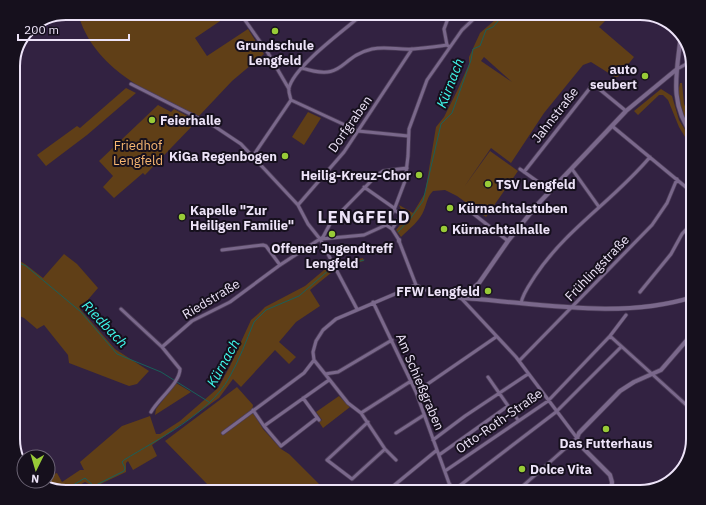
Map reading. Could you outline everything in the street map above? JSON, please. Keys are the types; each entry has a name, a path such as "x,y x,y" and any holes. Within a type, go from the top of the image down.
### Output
{"street":[{"path":"245,20 289,88 291,100 252,156"},
{"path":"289,88 294,78 313,56 356,20"},
{"path":"447,20 444,29 448,46"},
{"path":"320,239 364,235 386,225 405,181 408,136 427,80 448,46 473,20"},
{"path":"679,43 675,86 677,104 686,126"},
{"path":"302,68 312,71 331,73 358,55 372,50 448,46"},
{"name":"Dorfgraben","path":"298,205 334,164 358,131 412,49"},
{"path":"461,298 470,292 490,269 508,240 524,219 572,170 626,111 677,69 686,65"},
{"path":"131,84 228,134 252,156 298,205 308,224 320,239 333,266 357,308"},
{"name":"Jahnstraße","path":"524,172 590,88 594,86 598,88 626,111"},
{"path":"291,100 358,131 408,136"},
{"path":"612,126 686,187"},
{"path":"521,303 526,290 553,252 572,230 629,180 650,157"},
{"path":"320,239 364,187 383,171 407,168"},
{"path":"520,169 551,191"},
{"path":"572,170 599,206"},
{"name":"Frühlingstraße","path":"519,361 574,307 652,225 667,203 677,179"},
{"path":"364,187 399,213 400,217 392,229"},
{"path":"466,208 508,240"},
{"path":"386,225 392,229 399,240 416,285 436,295 574,307 628,308 667,304 686,299"},
{"path":"640,292 671,254 686,230"},
{"name":"Riedstraße","path":"162,347 192,321 230,302 280,265 320,239"},
{"path":"222,250 263,245 266,246 280,265"},
{"path":"396,460 385,449 368,422 348,403 329,380 314,360 313,352 314,346 323,330 336,319 357,308 416,285"},
{"path":"470,292 475,299"},
{"path":"461,298 519,361 577,438 582,448 610,475 612,485"},
{"name":"Am Schießgraben","path":"373,302 416,392 436,450 451,485"},
{"path":"121,309 162,347 179,366 180,372 151,412"},
{"name":"Otto-Roth-Straße","path":"445,471 548,401 610,336 626,315"},
{"path":"610,336 686,405"},
{"path":"416,392 496,337"},
{"path":"325,374 338,372 392,340"},
{"path":"524,485 577,438 579,432 620,391 662,370 686,341"},
{"path":"462,485 556,412 621,347"},
{"path":"222,433 304,373 314,360"},
{"path":"433,440 528,374"},
{"path":"488,377 518,420"},
{"path":"264,426 329,380"},
{"path":"361,414 411,381"},
{"path":"253,410 281,446 318,419 303,398"},
{"path":"439,454 508,406"},
{"path":"396,433 424,415"},
{"path":"368,422 327,460 352,479 385,449"},
{"path":"394,485 436,450"}],"green space":[{"path":"81,20 222,20 195,38 207,56 248,29 264,54 232,81 199,116 143,89 126,77 110,64 96,49 85,32"},
{"path":"495,20 606,20 599,27 634,57 618,77 615,77 591,62 583,65 544,113 511,163 491,148 464,187 490,151 518,171 486,217 457,196 445,190 433,191 428,198 420,218 401,237 396,230 401,224 403,218 399,205 413,213 425,193 436,127 444,117 457,91 469,64 469,57 480,33","holes":["484,57 512,82 481,61"]},
{"path":"680,83 682,83 684,104 686,108 686,121 681,108 679,89"},
{"path":"126,88 136,93 87,135 46,166 37,155 77,126 80,128"},
{"path":"661,89 672,96 679,120 686,132 686,138 679,127 668,100 663,95 659,95 638,115 634,111"},
{"name":"Friedhof Lengfeld","path":"158,105 171,112 174,109 197,121 145,175 143,173 114,198 103,187 113,176 99,161"},
{"path":"308,112 321,118 304,145 292,137"},
{"path":"64,254 77,264 98,288 80,309 115,349 149,371 137,384 129,386 69,363 68,355 44,325 37,329 20,316 20,261 43,278"},
{"path":"363,258 364,261 337,268 310,290 320,306 296,322 279,342 296,357 289,364 275,350 241,387 233,379 219,398 152,445 157,456 133,470 128,461 126,463 126,472 98,485 90,485 85,482 80,485 56,484 56,473 62,482 80,470 84,470 80,462 122,426 150,416 156,434 160,434 180,421 218,388 251,320 265,307 305,286 330,265"},
{"path":"176,383 191,392 155,415 156,409"},
{"path":"237,387 253,405 252,411 263,429 281,449 289,454 320,485 208,485 165,441"},
{"path":"339,396 350,407 323,428 319,422 322,420 316,412"}],"waterway":[{"name":"Kürnach","path":"398,232 423,201 441,124 452,113 471,60 473,49 480,46 486,30 493,27 499,20"},
{"name":"Kürnach","path":"96,485 124,471 125,468 122,462 124,460 182,425 209,403 229,378 254,322 266,310 299,296 330,269 364,260"},
{"name":"Riedbach","path":"20,263 26,266 81,312 117,354 161,372 209,402"},
{"name":"Kürnach","path":"73,485 85,478 93,485"}],"place":[{"name":"Grundschule Lengfeld","path":"275,31"},
{"name":"auto seubert","path":"645,76"},
{"name":"Feierhalle","path":"152,120"},
{"name":"KiGa Regenbogen","path":"285,156"},
{"name":"Heilig-Kreuz-Chor","path":"419,175"},
{"name":"TSV Lengfeld","path":"488,184"},
{"name":"Kürnachtalstuben","path":"450,208"},
{"name":"Kapelle \"Zur Heiligen Familie\"","path":"182,217"},
{"name":"Kürnachtalhalle","path":"444,229"},
{"name":"Offener Jugendtreff Lengfeld","path":"332,234"},
{"name":"FFW Lengfeld","path":"488,291"},
{"name":"Das Futterhaus","path":"606,429"},
{"name":"Dolce Vita","path":"522,469"}],"district":[{"name":"LENGFELD","path":"364,217"}]}
